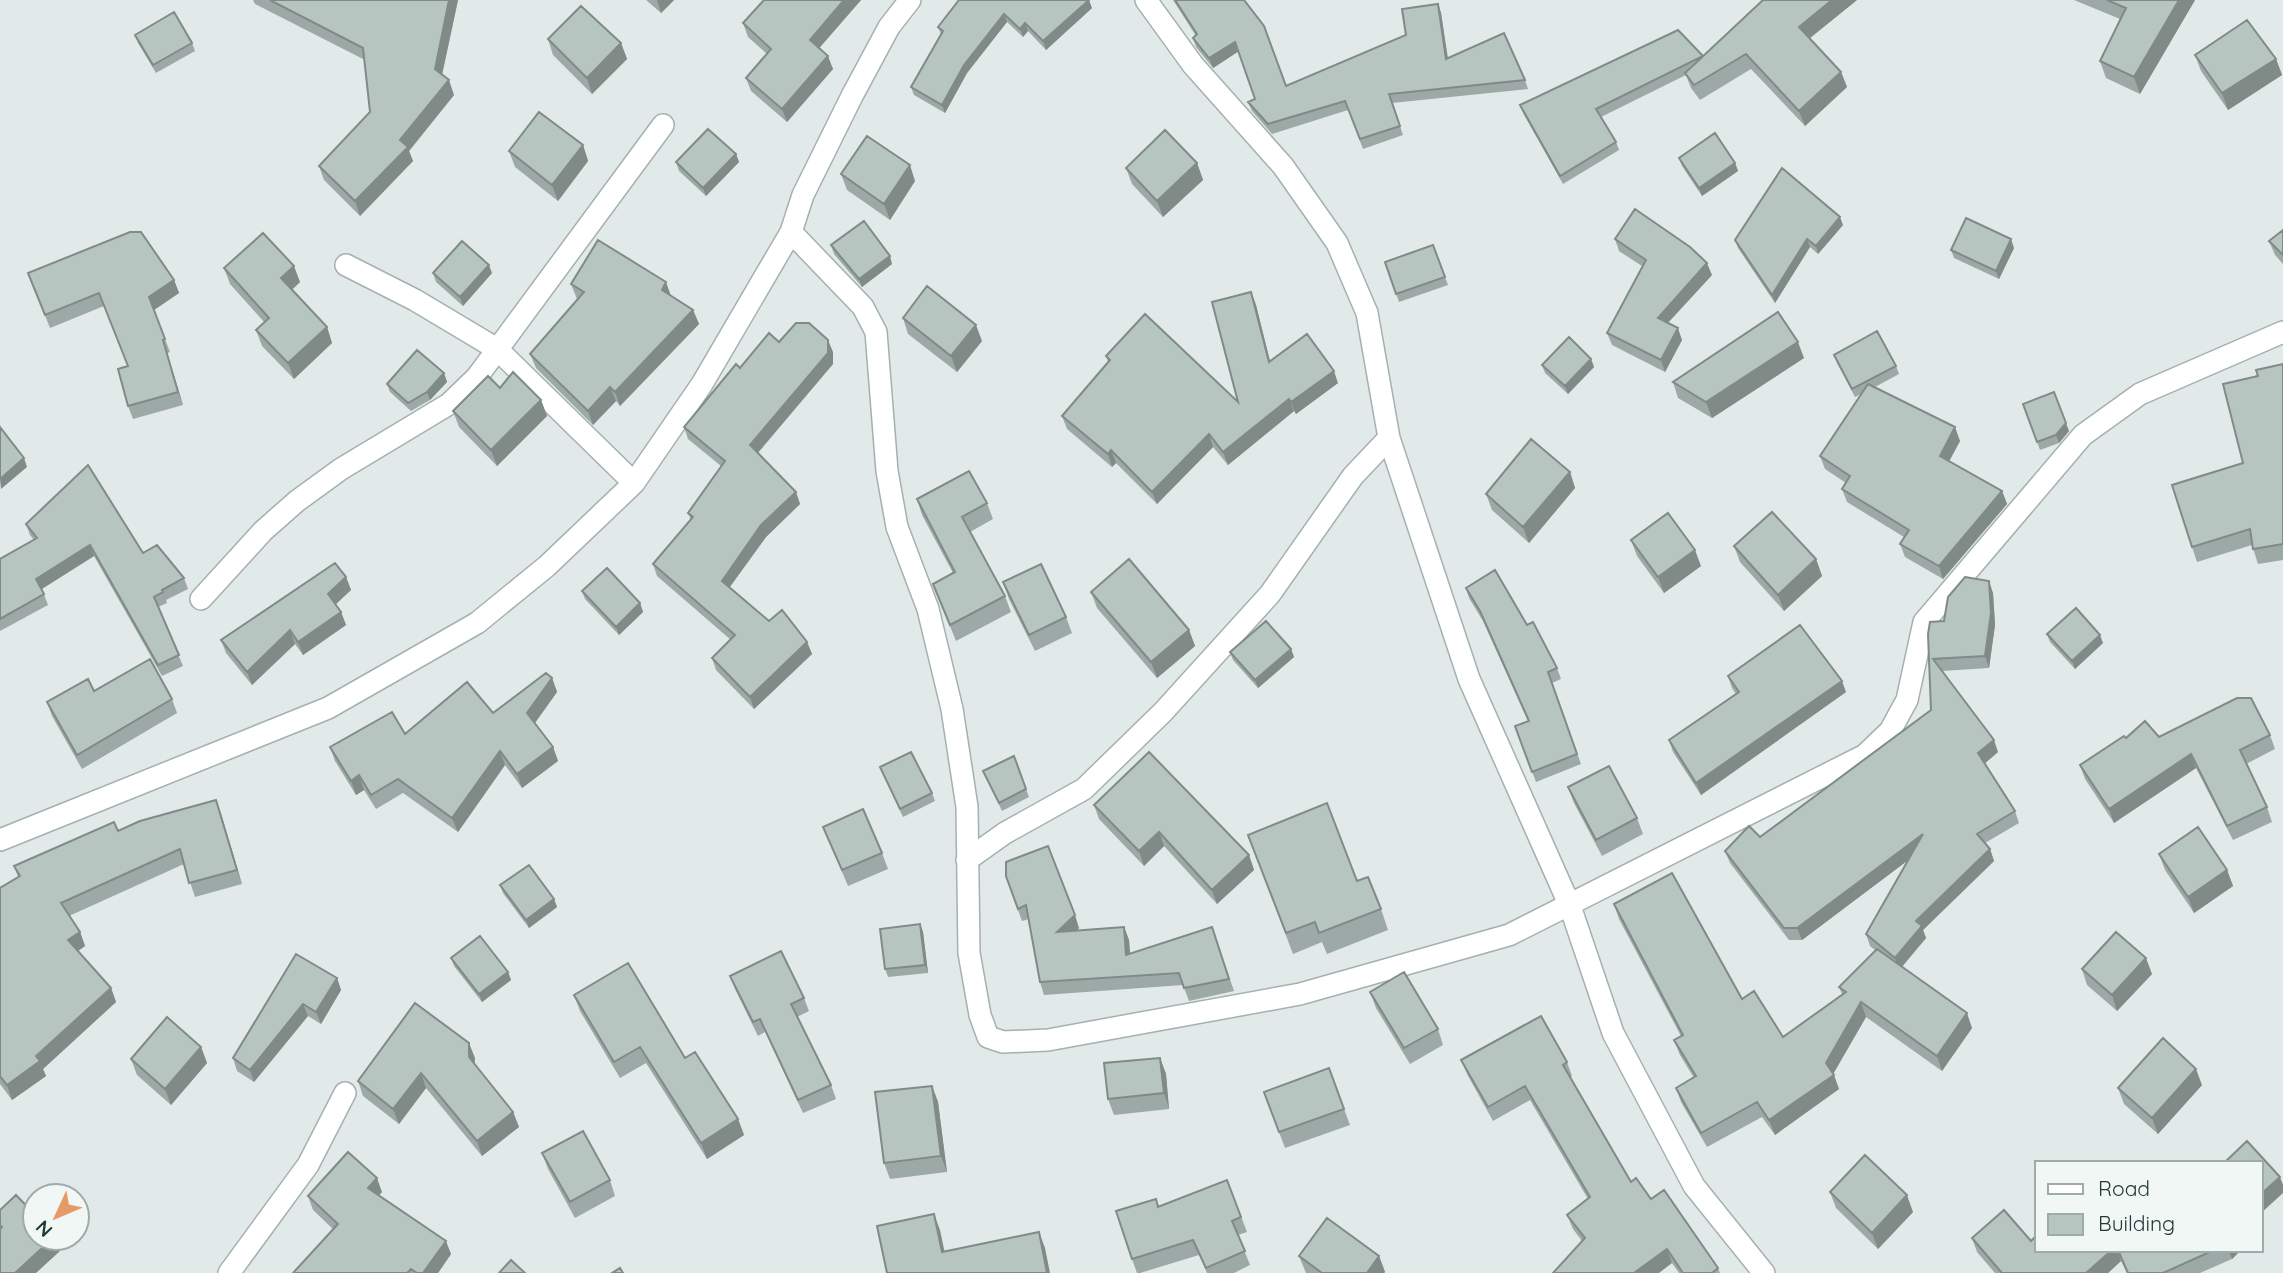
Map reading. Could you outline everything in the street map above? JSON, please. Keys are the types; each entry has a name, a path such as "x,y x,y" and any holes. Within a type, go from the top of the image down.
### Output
{"street":[{"path":"0,839 328,708 477,623 547,566 634,483 702,384 791,232 803,195 852,96 889,27 910,0"},
{"path":"1146,0 1193,65 1283,166 1337,243 1367,313 1390,438 1469,679 1570,906 1613,1033 1688,1174 1764,1273"},
{"path":"201,599 263,531 297,501 341,469 396,439 449,404 477,377 663,125"},
{"path":"791,232 863,307 876,332 897,527 929,609 952,709 967,807 969,953 980,1015 988,1037 1003,1041 1048,1040 1126,1028 1300,995 1510,935 1865,755 1890,731 1907,700 1924,622 2083,435 2140,394 2283,332"},
{"path":"345,265 415,300 497,349 634,483"},
{"path":"967,860 1005,833 1084,789 1163,712 1270,594 1353,477 1390,438"},
{"path":"229,1273 308,1165 345,1093"}],"building":[{"path":"270,0 449,0 435,69 449,80 400,140 408,147 355,201 319,166 370,112 363,48"},
{"path":"764,0 844,0 810,40 828,56 782,109 746,78 771,49 743,23"},
{"path":"959,0 1089,0 1043,41 1025,23 1020,29 1004,14 964,65 942,105 911,87 943,31 938,27"},
{"path":"1175,0 1244,0 1264,26 1286,86 1406,35 1402,9 1438,4 1446,59 1504,33 1525,80 1389,94 1400,126 1360,139 1345,101 1268,124 1248,102 1255,99 1235,42 1209,58 1193,38 1197,34"},
{"path":"1763,0 1832,0 1799,27 1841,72 1799,111 1746,54 1694,85 1685,73"},
{"path":"2107,0 2179,0 2134,77 2100,61 2126,8"},
{"path":"581,6 621,43 587,78 548,39"},
{"path":"174,12 192,43 153,65 135,35"},
{"path":"2247,20 2276,59 2222,93 2195,55"},
{"path":"1678,30 1703,56 1596,109 1616,142 1560,176 1520,105"},
{"path":"539,112 583,145 552,185 509,151"},
{"path":"708,129 736,154 703,188 676,162"},
{"path":"1165,130 1197,163 1157,201 1126,168"},
{"path":"1715,133 1735,163 1699,188 1679,158"},
{"path":"867,136 910,165 884,204 841,174"},
{"path":"1782,168 1840,217 1816,246 1807,239 1772,295 1735,240"},
{"path":"1635,209 1690,247 1707,263 1658,318 1678,328 1661,360 1607,333 1646,260 1615,239"},
{"path":"1966,218 2011,239 1996,271 1951,250"},
{"path":"864,221 890,256 859,279 831,245"},
{"path":"2283,230 2283,255 2269,241"},
{"path":"130,232 141,232 174,280 149,297 165,339 163,340 178,392 128,406 118,369 128,366 99,293 45,315 28,273"},
{"path":"263,233 294,266 281,278 327,327 288,363 256,330 269,318 224,268"},
{"path":"598,240 666,282 662,290 693,310 615,392 610,387 588,411 530,354 584,292 571,284"},
{"path":"462,241 489,265 460,297 433,273"},
{"path":"1433,245 1445,277 1396,294 1385,262"},
{"path":"927,286 976,325 951,356 903,318"},
{"path":"1251,292 1269,362 1307,334 1334,371 1291,402 1289,399 1223,452 1209,434 1152,492 1111,450 1108,454 1062,416 1110,360 1106,356 1145,314 1238,402 1212,302"},
{"path":"1778,312 1798,342 1706,402 1673,382"},
{"path":"796,323 809,323 828,340 828,353 750,445 796,492 761,525 722,581 769,621 782,610 807,642 750,697 712,658 735,635 653,564 693,517 688,513 725,461 684,427 736,364 740,368 769,333 779,342"},
{"path":"1877,331 1896,366 1852,389 1834,355"},
{"path":"1569,337 1591,359 1565,386 1542,365"},
{"path":"417,350 444,373 427,392 408,403 387,384"},
{"path":"2283,364 2283,544 2253,549 2250,529 2192,547 2172,485 2243,463 2223,384 2258,376 2256,370"},
{"path":"513,372 541,400 491,450 453,411 488,376 500,388"},
{"path":"1868,384 1955,427 1940,456 2002,491 1939,566 1900,544 1909,530 1842,489 1850,476 1820,456"},
{"path":"2054,392 2066,423 2056,435 2037,442 2023,404"},
{"path":"0,427 24,458 0,479"},
{"path":"1531,439 1570,472 1523,527 1486,494"},
{"path":"88,465 143,553 157,545 184,578 154,597 179,655 158,665 90,545 36,579 44,594 0,619 0,559 37,538 26,524"},
{"path":"969,471 987,503 962,517 1005,596 950,625 933,584 955,572 917,499"},
{"path":"1772,512 1816,559 1778,595 1734,546"},
{"path":"1668,513 1695,550 1658,577 1631,540"},
{"path":"1129,559 1189,630 1151,662 1091,592"},
{"path":"335,563 346,577 328,594 341,612 298,642 290,630 247,672 221,640"},
{"path":"1041,564 1066,617 1029,635 1003,582"},
{"path":"607,568 640,603 616,627 582,591"},
{"path":"1495,570 1527,625 1533,622 1557,668 1548,672 1577,754 1532,772 1515,726 1529,721 1480,611 1466,588"},
{"path":"1965,577 1989,581 1991,613 1985,656 1933,659 1994,740 1978,753 2015,811 1977,834 1990,849 1916,921 1922,926 1895,958 1866,934 1923,834 1797,928 1784,928 1725,851 1749,826 1760,837 1931,710 1928,634 1930,622 1944,621 1948,597"},
{"path":"2076,608 2100,635 2072,661 2047,634"},
{"path":"1266,621 1291,649 1255,680 1230,652"},
{"path":"1800,625 1842,681 1696,783 1669,740 1739,692 1728,676"},
{"path":"150,659 172,699 77,755 47,702 88,679 94,691"},
{"path":"546,673 552,678 527,713 553,747 517,774 500,751 452,818 398,779 371,795 359,775 351,781 330,747 392,712 405,734 467,682 493,713"},
{"path":"2237,698 2251,698 2270,735 2240,750 2267,807 2227,826 2191,754 2109,809 2080,765 2124,736 2126,738 2145,721 2159,737"},
{"path":"911,752 932,793 900,809 880,767"},
{"path":"1149,752 1249,855 1212,890 1159,832 1139,851 1094,805"},
{"path":"1014,756 1026,789 999,803 983,771"},
{"path":"1609,766 1637,818 1596,840 1568,787"},
{"path":"216,800 237,870 189,883 180,849 61,903 80,932 68,940 111,988 36,1056 40,1061 7,1085 0,1076 0,888 20,876 14,866 114,822 118,831 140,821"},
{"path":"1327,803 1357,881 1368,877 1381,909 1319,933 1315,922 1286,933 1248,835"},
{"path":"863,809 882,853 842,870 823,827"},
{"path":"2198,827 2227,870 2188,897 2159,854"},
{"path":"1048,846 1075,915 1057,932 1124,927 1126,955 1212,927 1229,979 1184,988 1179,973 1040,982 1026,905 1018,909 1006,876 1006,862"},
{"path":"529,865 554,899 526,920 500,885"},
{"path":"1672,873 1742,999 1754,991 1783,1037 1846,992 1839,987 1877,949 1967,1013 1937,1056 1861,1002 1826,1063 1834,1075 1769,1120 1757,1102 1701,1133 1676,1088 1696,1076 1674,1040 1683,1035 1614,904"},
{"path":"920,924 925,965 885,969 880,929"},
{"path":"2116,932 2146,958 2112,995 2082,969"},
{"path":"480,936 508,972 479,994 451,958"},
{"path":"781,951 804,998 791,1004 831,1085 798,1100 760,1019 753,1022 730,976"},
{"path":"296,954 337,978 316,1012 303,1004 250,1070 233,1058"},
{"path":"628,963 685,1058 695,1052 738,1119 701,1143 640,1047 614,1062 574,995"},
{"path":"1404,972 1438,1029 1404,1048 1370,992"},
{"path":"415,1003 469,1043 469,1057 513,1112 477,1141 421,1073 393,1109 358,1081"},
{"path":"1541,1016 1567,1062 1563,1065 1631,1182 1636,1178 1651,1199 1664,1190 1718,1268 1712,1273 1683,1273 1667,1249 1634,1273 1553,1273 1585,1238 1567,1215 1590,1197 1525,1086 1488,1107 1461,1060"},
{"path":"167,1017 201,1047 165,1089 131,1059"},
{"path":"2163,1038 2196,1069 2152,1118 2118,1088"},
{"path":"1160,1058 1164,1093 1108,1099 1104,1063"},
{"path":"1329,1068 1344,1109 1279,1132 1264,1092"},
{"path":"932,1086 941,1156 884,1163 875,1092"},
{"path":"583,1131 610,1180 570,1202 542,1153"},
{"path":"2247,1141 2280,1177 2262,1193 2262,1161 2226,1161"},
{"path":"348,1152 377,1178 368,1188 446,1241 423,1273 411,1269 407,1273 293,1273 338,1224 308,1196"},
{"path":"1865,1155 1907,1195 1872,1233 1830,1192"},
{"path":"1227,1180 1241,1217 1232,1221 1245,1251 1206,1268 1193,1240 1132,1259 1116,1211 1156,1199 1158,1207"},
{"path":"16,1195 21,1200 21,1252 38,1252 15,1273 0,1273 0,1210"},
{"path":"2004,1210 2031,1241 2035,1237 2035,1252 2110,1252 2086,1273 2002,1273 1972,1238"},
{"path":"934,1214 942,1252 1039,1232 1047,1273 887,1273 877,1226"},
{"path":"1327,1218 1379,1256 1367,1273 1322,1273 1299,1256"},
{"path":"2119,1252 2210,1252 2163,1273 2128,1273"},
{"path":"511,1260 525,1273 499,1273"}]}
